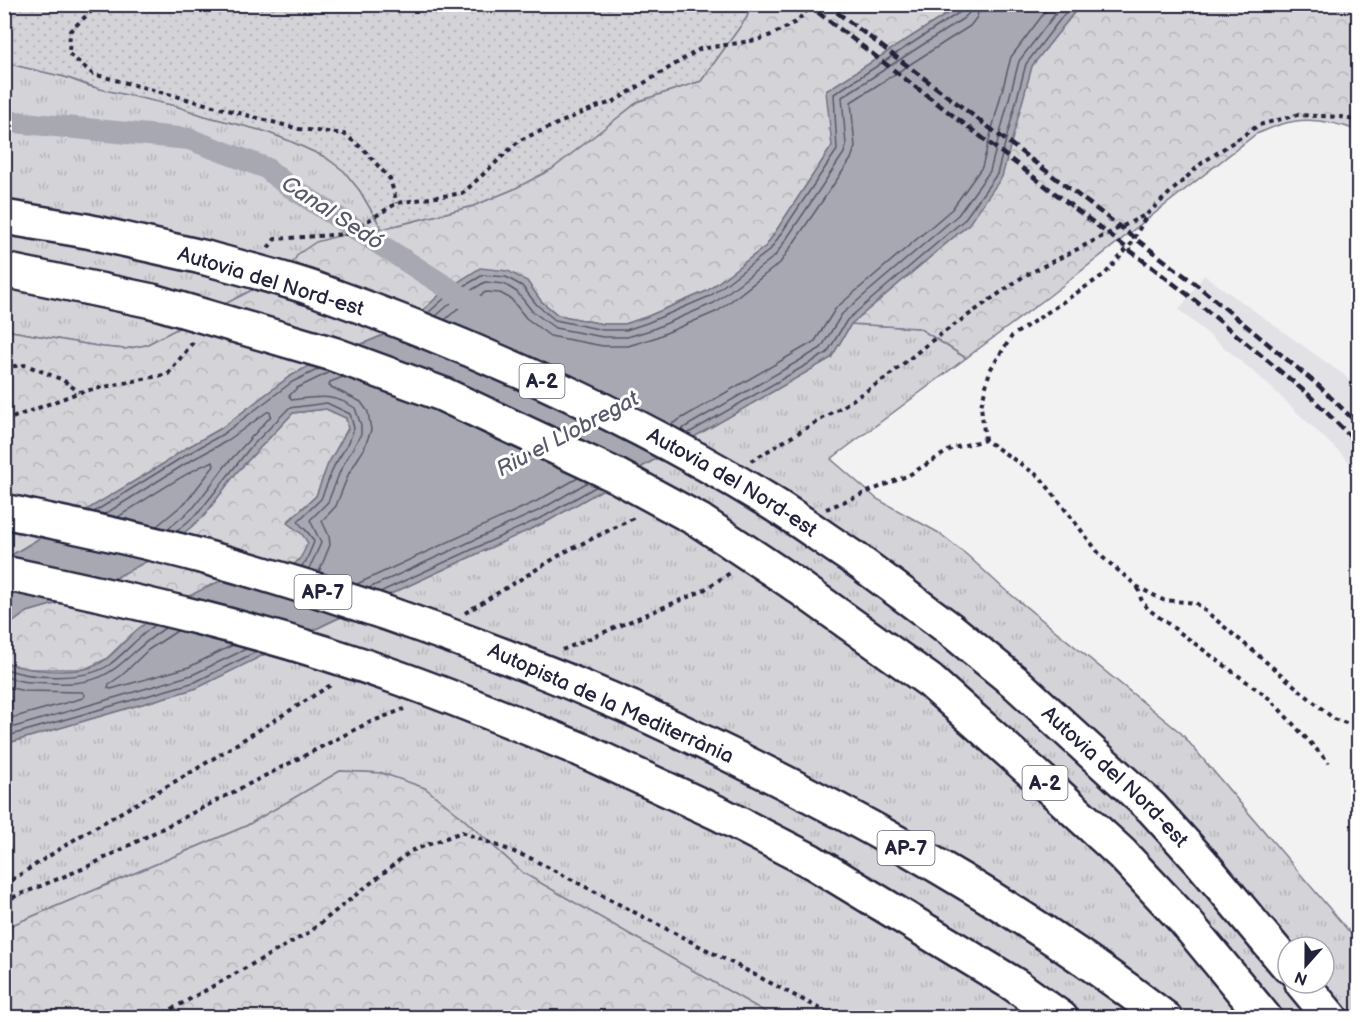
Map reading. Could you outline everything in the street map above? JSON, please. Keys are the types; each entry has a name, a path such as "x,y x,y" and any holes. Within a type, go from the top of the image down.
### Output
{"highway":[{"name":"Autovia del Nord-est","path":"4,217 87,231 202,257 309,288 538,379 677,449 767,501 858,561 950,629 1016,683 1152,808 1201,862 1276,952"},
{"name":"A-2","path":"4,270 152,301 333,354 442,394 617,476 700,521 793,583 930,681 1122,854 1184,920 1265,1017"},
{"name":"Autopista de la Mediterrània","path":"4,511 196,555 322,591 476,644 631,708 835,807 946,871 1039,930 1165,1017"},
{"name":"AP-7","path":"4,573 182,613 268,636 395,676 582,750 720,814 811,861 1005,979 1061,1017"},
{"path":"1312,995 1331,1017"}],"path":[{"path":"99,4 70,32 69,54 93,74 299,129 344,134 362,148 390,179 397,203 463,193 520,140 596,107 613,102 651,81 687,55 700,49 758,40 771,35 796,21 813,4"},
{"path":"755,459 886,378 930,342 1024,276 1147,214 1202,163 1259,125 1297,114 1341,117 1359,121"},
{"path":"1147,214 1132,243 1105,274 1012,336 990,370 981,406 985,440 1040,477 1101,556 1138,587 1163,600 1196,603 1334,719 1359,725"},
{"path":"4,367 26,365 63,380 80,392"},
{"path":"473,609 565,552 627,521"},
{"path":"1138,587 1141,599 1148,609 1270,699 1329,763"},
{"path":"4,885 80,836 195,770 325,688"},
{"path":"156,1017 308,933 411,851 462,832 530,858 838,1017"}],"shaded area":[{"path":"1204,275 1344,375 1358,390 1358,470 1261,378 1179,310"}],"green space":[{"path":"5,4 751,5 747,17 701,81 639,101 552,169 514,189 473,206 382,229 360,191 344,171 325,157 290,141 264,131 176,106 100,89 65,77 5,63"},
{"path":"751,5 961,5 827,91 832,146 766,246 707,291 625,324 603,324 558,315 541,301 527,281 462,281 444,291 405,326 307,367 289,377 220,429 5,559 5,330 103,347 125,349 146,345 287,272 298,254 316,242 407,223 473,206 514,189 552,168 639,101 701,81 747,17"},
{"path":"1080,5 1358,5 1358,131 1329,122 1309,120 1289,122 1256,134 1048,297 966,358 919,328 851,324 968,225 1018,116 1032,66"},
{"path":"5,63 65,77 89,86 176,106 264,131 290,141 325,157 344,171 360,191 382,229 338,236 287,272 146,345 125,349 103,347 5,330"},
{"path":"851,324 919,328 966,358 831,459 877,499 939,533 1181,733 1358,942 1358,1017 774,1017 523,873 459,815 403,781 382,773 340,771 246,826 5,928 5,744 197,688 328,623 548,521 831,358"},
{"path":"326,409 346,418 348,428 328,464 316,496 287,522 303,534 308,543 301,559 292,567 178,603 132,634 106,659 85,669 25,669 5,662 4,628 27,612 68,600 166,547 204,516 236,473 293,413"},
{"path":"340,771 382,773 425,788 459,815 523,873 774,1017 5,1017 5,928 246,826"}],"water":[{"name":"Riu el Llobregat","path":"961,5 1080,5 1032,66 1002,177 968,225 851,324 831,358 548,521 328,623 197,688 5,744 5,662 55,671 85,669 94,666 108,658 139,628 197,592 231,578 286,568 296,563 308,543 302,534 287,523 316,496 328,464 348,429 346,418 326,409 293,413 236,473 204,516 157,556 79,597 27,612 5,628 5,559 220,429 289,377 307,367 405,326 444,291 480,268 508,271 527,281 541,301 558,315 603,324 625,324 707,291 766,246 832,146 826,91"}],"waterway":[{"name":"Canal Sedó","path":"4,121 189,139 266,168 287,185 473,304"}],"railway":[{"path":"807,4 1187,294 1309,395 1358,444"},
{"path":"826,4 1198,286 1319,386 1358,424"}]}
